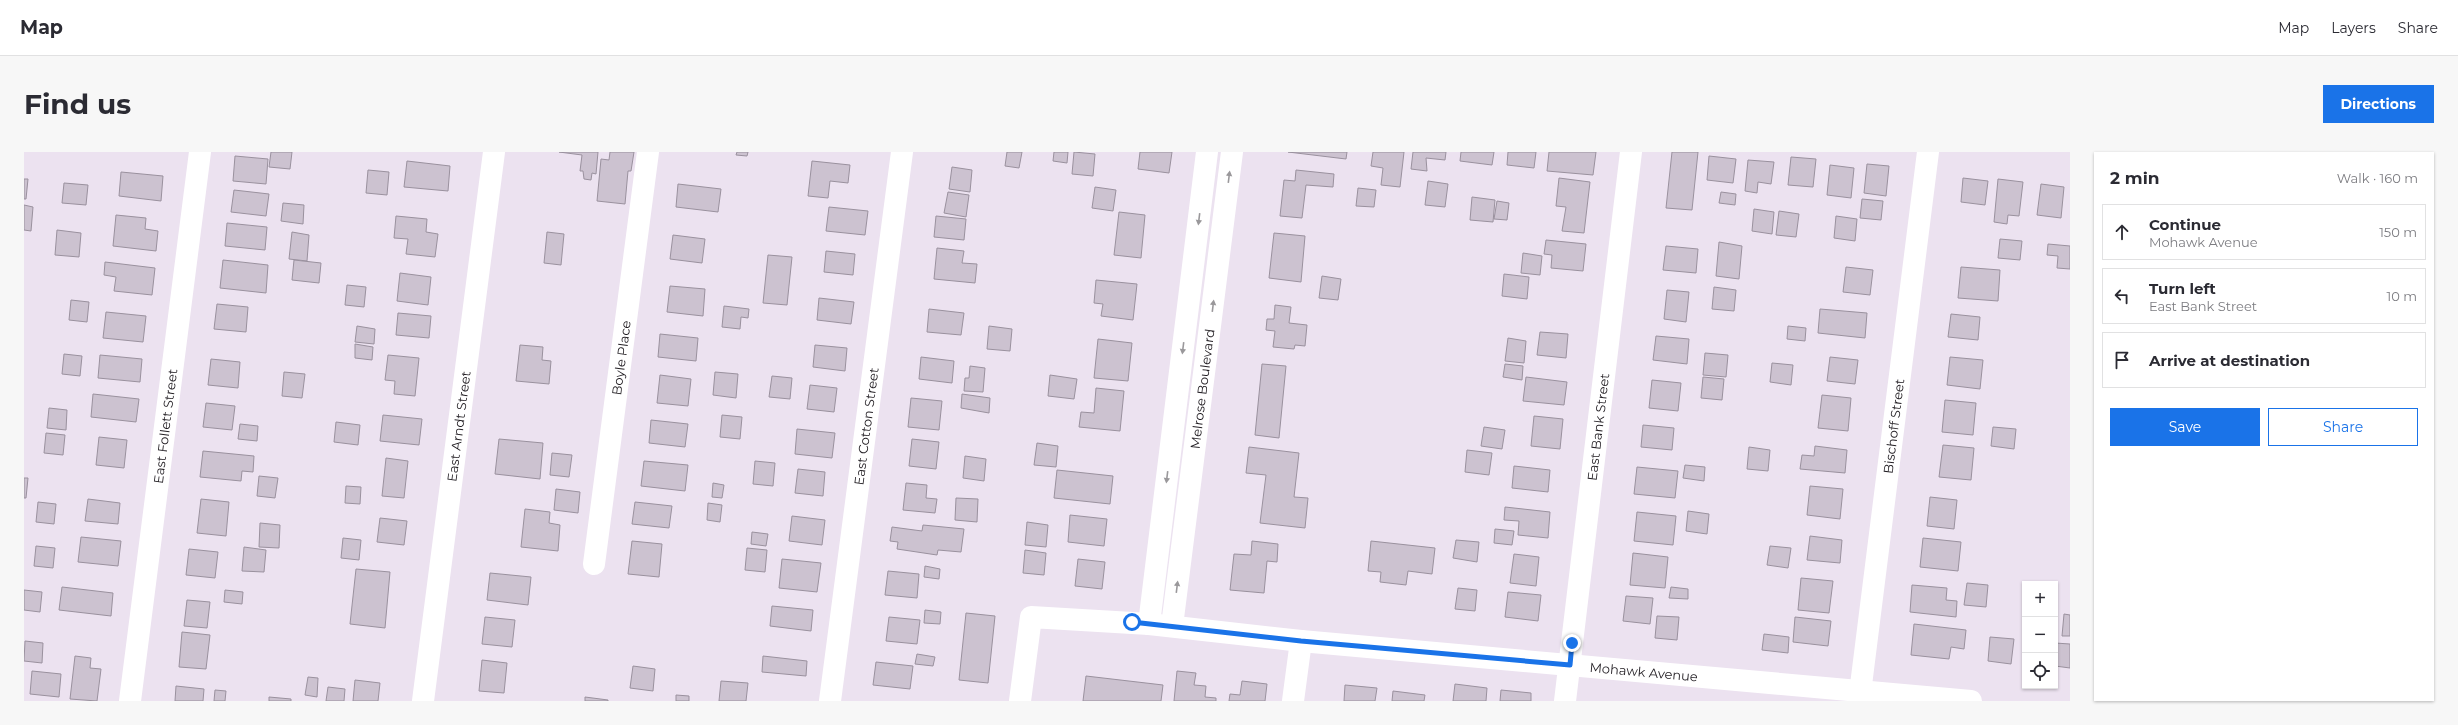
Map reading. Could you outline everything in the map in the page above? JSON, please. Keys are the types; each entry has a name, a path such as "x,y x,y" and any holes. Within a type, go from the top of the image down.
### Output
{"street":[{"name":"East Follett Street","path":"130,701 200,152"},
{"name":"East Arndt Street","path":"423,701 494,152"},
{"name":"Boyle Place","path":"594,564 648,152"},
{"name":"East Cotton Street","path":"830,701 902,152"},
{"name":"Melrose Boulevard","path":"1149,624 1207,152"},
{"name":"Melrose Boulevard","path":"1172,626 1232,152"},
{"name":"East Bank Street","path":"1565,701 1631,152"},
{"name":"Bischoff Street","path":"1860,696 1928,152"},
{"name":"Mohawk Avenue","path":"1020,701 1031,617 1172,626 1301,641 1570,665 1860,696 1971,701"},
{"path":"1294,701 1301,641"}],"building":[{"path":"271,152 292,152 290,169 269,167"},
{"path":"559,152 598,152 596,174 592,173 591,180 584,179 583,171 580,171 582,155"},
{"path":"610,152 634,152 631,171 628,171 625,204 597,201 601,159 609,160"},
{"path":"737,152 748,152 747,156 736,155"},
{"path":"1007,152 1022,152 1019,168 1005,166"},
{"path":"1054,152 1068,152 1067,163 1053,161"},
{"path":"1074,152 1095,154 1093,176 1072,174"},
{"path":"1140,152 1172,152 1169,173 1138,169"},
{"path":"1288,152 1347,152 1346,159"},
{"path":"1373,152 1404,152 1400,187 1381,185 1383,168 1371,166"},
{"path":"1413,152 1446,152 1445,160 1426,158 1427,171 1411,169"},
{"path":"1461,152 1494,152 1492,165 1460,161"},
{"path":"1508,152 1536,152 1534,168 1507,165"},
{"path":"1549,152 1596,152 1593,175 1547,171"},
{"path":"1672,152 1698,152 1692,210 1666,208"},
{"path":"235,156 268,159 266,184 233,181"},
{"path":"1709,156 1736,159 1733,183 1707,180"},
{"path":"1791,157 1816,159 1813,187 1788,185"},
{"path":"1748,160 1774,162 1771,184 1758,182 1757,193 1745,191"},
{"path":"407,161 450,166 448,191 404,187"},
{"path":"812,161 850,165 848,183 830,181 828,198 808,196"},
{"path":"1867,164 1889,166 1886,196 1864,193"},
{"path":"1830,165 1854,168 1851,198 1827,195"},
{"path":"952,167 972,170 970,192 949,189"},
{"path":"368,170 389,172 387,195 366,193"},
{"path":"1296,170 1334,174 1333,187 1306,185 1302,218 1280,216 1284,180 1295,181"},
{"path":"121,172 163,176 161,201 119,196"},
{"path":"1559,178 1590,182 1584,233 1562,231 1566,207 1556,206"},
{"path":"1963,178 1988,181 1985,205 1961,202"},
{"path":"24,179 28,179 26,199 24,199"},
{"path":"1998,179 2023,182 2019,216 2008,215 2007,224 1994,222"},
{"path":"1428,181 1448,184 1445,207 1425,205"},
{"path":"64,183 88,185 86,205 62,203"},
{"path":"678,184 721,189 718,212 676,207"},
{"path":"2041,184 2064,187 2061,218 2037,215"},
{"path":"1095,187 1116,190 1113,211 1092,208"},
{"path":"1358,188 1376,190 1374,207 1356,206"},
{"path":"234,190 269,194 266,216 231,212"},
{"path":"948,192 969,195 966,217 944,213"},
{"path":"1721,192 1736,194 1735,205 1719,203"},
{"path":"1472,197 1495,200 1493,222 1470,220"},
{"path":"1862,199 1883,201 1881,220 1860,218"},
{"path":"1497,201 1509,203 1507,220 1494,219"},
{"path":"283,203 304,205 303,224 281,221"},
{"path":"24,205 33,207 31,231 24,230"},
{"path":"829,207 868,211 865,235 826,231"},
{"path":"1754,209 1774,212 1772,234 1752,231"},
{"path":"1779,211 1799,214 1796,237 1776,235"},
{"path":"1119,212 1145,215 1141,258 1114,255"},
{"path":"116,215 146,218 145,229 158,231 156,251 113,246"},
{"path":"396,216 427,219 426,232 438,234 435,257 406,254 408,239 394,238"},
{"path":"936,216 966,219 964,240 934,237"},
{"path":"1836,216 1857,219 1855,241 1834,238"},
{"path":"227,223 267,227 265,250 225,246"},
{"path":"57,230 81,233 79,257 55,255"},
{"path":"292,232 309,235 307,261 289,259"},
{"path":"547,232 564,234 561,265 544,263"},
{"path":"1274,233 1305,236 1301,282 1269,278"},
{"path":"673,235 705,239 702,263 670,259"},
{"path":"2000,239 2022,241 2020,260 1998,258"},
{"path":"1546,240 1586,244 1583,271 1551,268 1552,255 1544,254"},
{"path":"1719,242 1742,246 1739,279 1716,276"},
{"path":"2048,244 2070,246 2070,269 2057,268 2058,256 2047,255"},
{"path":"1666,246 1698,249 1696,273 1663,270"},
{"path":"937,248 964,251 962,263 977,264 975,283 934,279"},
{"path":"826,251 855,254 853,275 824,272"},
{"path":"1523,253 1542,256 1540,275 1521,273"},
{"path":"768,255 792,257 787,305 763,303"},
{"path":"223,260 268,265 266,293 220,288"},
{"path":"294,260 321,263 319,283 292,280"},
{"path":"105,262 155,268 152,295 114,291 116,277 104,275"},
{"path":"1846,267 1873,270 1870,295 1843,292"},
{"path":"1961,267 2000,270 1998,301 1958,298"},
{"path":"400,273 431,277 428,305 397,301"},
{"path":"1504,274 1529,277 1527,299 1502,296"},
{"path":"1322,276 1341,279 1338,300 1319,298"},
{"path":"1096,280 1137,284 1133,320 1101,316 1103,304 1094,303"},
{"path":"347,285 366,287 364,307 345,305"},
{"path":"670,286 705,289 703,316 667,312"},
{"path":"1714,287 1736,290 1734,311 1712,309"},
{"path":"1667,290 1689,292 1686,322 1664,319"},
{"path":"819,298 854,302 851,324 817,320"},
{"path":"71,300 89,302 87,322 69,320"},
{"path":"217,304 248,307 246,332 214,329"},
{"path":"1275,305 1291,307 1289,323 1307,325 1305,346 1295,345 1294,349 1273,347 1275,331 1266,330 1267,319 1274,319"},
{"path":"724,306 749,309 748,318 741,317 740,329 722,327"},
{"path":"929,309 964,313 961,335 927,332"},
{"path":"1820,309 1867,313 1865,338 1818,333"},
{"path":"106,312 146,316 143,342 103,338"},
{"path":"398,313 431,316 429,338 396,335"},
{"path":"1951,314 1980,317 1978,340 1948,337"},
{"path":"357,326 375,329 374,344 355,342"},
{"path":"989,326 1012,329 1010,351 987,349"},
{"path":"1788,326 1806,328 1805,341 1787,339"},
{"path":"1540,332 1568,334 1566,358 1537,355"},
{"path":"660,334 698,338 696,361 658,357"},
{"path":"1656,336 1689,339 1687,364 1653,360"},
{"path":"1508,338 1526,341 1524,363 1505,361"},
{"path":"1098,339 1132,343 1128,381 1094,378"},
{"path":"355,344 373,347 372,360 355,358"},
{"path":"520,345 543,347 542,360 551,361 549,384 516,381"},
{"path":"815,345 847,348 845,371 813,367"},
{"path":"1705,353 1728,355 1726,377 1703,375"},
{"path":"64,354 82,356 80,376 62,374"},
{"path":"100,355 142,359 140,382 98,378"},
{"path":"388,355 419,358 415,396 394,394 395,381 385,380"},
{"path":"921,357 954,361 952,383 919,379"},
{"path":"1830,357 1858,360 1855,384 1827,381"},
{"path":"1950,357 1983,360 1980,389 1947,385"},
{"path":"211,359 240,362 238,388 208,385"},
{"path":"1772,363 1793,365 1791,385 1770,382"},
{"path":"1262,364 1286,366 1279,438 1255,435"},
{"path":"1505,364 1523,366 1522,380 1503,377"},
{"path":"970,366 985,368 983,392 964,391 965,378 969,378"},
{"path":"284,372 305,374 302,398 282,396"},
{"path":"715,372 738,374 736,398 713,395"},
{"path":"660,375 691,379 688,406 657,403"},
{"path":"1050,375 1077,379 1074,399 1048,396"},
{"path":"772,376 792,378 790,399 769,397"},
{"path":"1526,377 1567,382 1564,405 1523,401"},
{"path":"1703,377 1724,379 1722,400 1701,398"},
{"path":"1652,380 1681,383 1678,411 1649,408"},
{"path":"810,385 837,388 834,412 807,409"},
{"path":"1096,388 1124,391 1120,431 1079,427 1081,412 1094,413"},
{"path":"93,394 139,399 136,422 91,417"},
{"path":"962,394 990,398 989,413 961,408"},
{"path":"1822,395 1851,398 1848,431 1818,428"},
{"path":"911,398 942,401 939,430 908,427"},
{"path":"1945,400 1976,403 1973,435 1942,432"},
{"path":"206,403 235,406 232,430 203,427"},
{"path":"49,408 67,410 66,430 47,428"},
{"path":"383,415 422,419 419,445 380,441"},
{"path":"722,415 742,417 740,439 720,437"},
{"path":"1534,416 1563,419 1560,449 1531,446"},
{"path":"651,420 688,424 685,447 649,443"},
{"path":"336,422 360,425 358,445 334,442"},
{"path":"240,424 258,426 257,441 238,439"},
{"path":"1643,425 1674,428 1672,450 1641,447"},
{"path":"1484,427 1505,430 1502,449 1481,446"},
{"path":"1993,427 2016,429 2014,449 1991,446"},
{"path":"797,429 835,433 832,458 795,454"},
{"path":"46,433 65,435 63,455 44,453"},
{"path":"99,437 127,440 124,468 96,465"},
{"path":"499,439 543,443 540,479 495,474"},
{"path":"912,439 939,442 936,469 909,466"},
{"path":"1037,443 1058,446 1056,467 1034,465"},
{"path":"1943,445 1974,448 1971,480 1939,477"},
{"path":"1815,446 1847,450 1845,473 1800,469 1802,455 1814,456"},
{"path":"1249,447 1299,453 1294,497 1308,498 1305,528 1260,523 1266,475 1246,473"},
{"path":"1749,447 1770,450 1768,471 1747,469"},
{"path":"1467,450 1492,453 1489,475 1465,472"},
{"path":"203,451 254,456 253,472 242,471 241,481 200,477"},
{"path":"552,453 572,455 569,477 550,475"},
{"path":"965,456 986,459 984,481 963,478"},
{"path":"386,458 408,461 404,498 382,496"},
{"path":"644,461 688,465 685,491 641,486"},
{"path":"755,461 775,463 773,486 753,484"},
{"path":"1685,465 1705,467 1704,481 1683,478"},
{"path":"1514,466 1550,470 1548,492 1512,488"},
{"path":"1637,467 1678,471 1675,498 1634,494"},
{"path":"798,469 825,472 823,496 795,493"},
{"path":"1057,470 1113,476 1110,504 1054,498"},
{"path":"259,476 278,478 275,498 257,496"},
{"path":"24,478 28,478 26,498 24,498"},
{"path":"713,483 724,485 722,498 712,497"},
{"path":"906,483 927,485 926,498 937,499 935,513 903,510"},
{"path":"346,486 361,487 360,504 345,503"},
{"path":"1810,486 1843,489 1840,519 1807,515"},
{"path":"556,489 580,492 578,513 554,510"},
{"path":"1930,497 1957,500 1954,529 1927,526"},
{"path":"956,498 978,499 977,522 955,520"},
{"path":"88,499 120,503 118,524 85,521"},
{"path":"201,499 229,502 226,536 197,533"},
{"path":"38,502 56,504 54,524 36,522"},
{"path":"635,502 672,506 669,528 632,524"},
{"path":"708,503 722,505 720,522 707,520"},
{"path":"1505,507 1550,512 1548,538 1518,535 1519,521 1504,520"},
{"path":"525,509 550,512 549,523 560,525 558,551 521,547"},
{"path":"1688,511 1709,514 1707,534 1686,531"},
{"path":"1637,512 1676,516 1673,545 1634,541"},
{"path":"1070,515 1107,519 1104,546 1068,542"},
{"path":"792,516 825,520 822,545 789,541"},
{"path":"380,518 407,521 404,545 377,542"},
{"path":"1027,522 1048,525 1046,547 1025,545"},
{"path":"260,523 280,525 279,548 259,547"},
{"path":"923,525 964,529 961,552 938,550 937,555 897,549 898,542 890,541 892,527 922,531"},
{"path":"1495,529 1514,531 1512,545 1494,543"},
{"path":"752,532 768,534 766,546 751,544"},
{"path":"1810,536 1842,540 1840,563 1807,560"},
{"path":"81,537 121,541 118,566 78,562"},
{"path":"343,538 361,540 359,560 341,558"},
{"path":"1923,538 1961,542 1958,571 1920,567"},
{"path":"1456,540 1479,542 1477,562 1453,558"},
{"path":"632,541 662,544 659,577 628,574"},
{"path":"1252,541 1278,544 1277,562 1267,561 1264,593 1230,590 1234,554 1251,555"},
{"path":"1371,541 1435,548 1432,574 1408,571 1406,585 1380,582 1381,572 1368,571"},
{"path":"36,546 55,548 53,568 34,566"},
{"path":"1770,546 1791,548 1788,568 1767,565"},
{"path":"244,547 266,550 264,572 242,571"},
{"path":"747,548 767,550 765,572 745,570"},
{"path":"189,549 218,552 215,578 186,575"},
{"path":"1025,550 1046,553 1044,575 1023,573"},
{"path":"1633,553 1668,557 1665,588 1630,585"},
{"path":"1514,554 1539,557 1536,586 1510,583"},
{"path":"782,559 821,563 817,592 779,588"},
{"path":"1078,559 1105,562 1102,589 1075,586"},
{"path":"925,566 940,569 939,579 924,577"},
{"path":"356,569 390,572 385,628 350,624"},
{"path":"888,571 919,574 917,598 885,595"},
{"path":"490,573 531,577 528,605 487,600"},
{"path":"1801,578 1833,581 1829,613 1798,610"},
{"path":"1967,583 1988,585 1986,607 1964,605"},
{"path":"1912,585 1947,588 1946,600 1957,601 1956,617 1910,612"},
{"path":"62,587 113,593 111,616 59,610"},
{"path":"1671,587 1688,589 1688,599 1669,598"},
{"path":"1458,588 1477,590 1475,611 1455,609"},
{"path":"24,590 42,592 40,612 24,610"},
{"path":"225,590 243,592 242,604 224,602"},
{"path":"1508,592 1541,595 1538,621 1505,617"},
{"path":"1626,596 1653,598 1650,624 1623,621"},
{"path":"187,600 210,602 207,628 184,626"},
{"path":"772,606 813,610 811,631 770,626"},
{"path":"925,610 941,612 940,624 924,623"},
{"path":"966,613 995,616 988,683 959,680"},
{"path":"2064,614 2070,615 2070,636 2062,636"},
{"path":"1657,616 1679,617 1677,640 1655,638"},
{"path":"485,617 515,620 512,647 482,644"},
{"path":"889,617 920,620 917,644 886,641"},
{"path":"1795,617 1831,621 1828,646 1793,642"},
{"path":"1914,624 1966,630 1964,649 1951,647 1949,659 1911,655"},
{"path":"182,632 210,635 206,669 179,667"},
{"path":"1764,634 1789,637 1788,653 1762,650"},
{"path":"1990,637 2014,639 2011,664 1988,661"},
{"path":"25,641 43,643 42,663 24,661"},
{"path":"2058,643 2070,644 2070,668 2058,666"},
{"path":"917,654 935,657 933,666 915,664"},
{"path":"75,656 91,658 90,668 101,669 97,701 70,699"},
{"path":"763,656 807,661 806,676 762,672"},
{"path":"482,660 507,663 504,693 479,691"},
{"path":"876,662 913,666 910,689 873,685"},
{"path":"633,666 655,669 653,691 630,688"},
{"path":"32,671 61,674 59,697 30,694"},
{"path":"1177,671 1196,673 1194,685 1206,686 1205,697 1216,698 1216,701 1174,701"},
{"path":"1086,676 1163,685 1161,701 1083,701"},
{"path":"308,677 318,678 317,697 305,695"},
{"path":"355,680 380,683 378,701 353,701"},
{"path":"721,681 748,683 746,701 719,701"},
{"path":"1242,681 1267,684 1265,701 1229,701 1230,694 1240,695"},
{"path":"1455,684 1487,688 1486,701 1453,701"},
{"path":"1345,685 1377,688 1375,701 1344,701"},
{"path":"176,686 204,689 203,701 175,701"},
{"path":"328,687 345,689 344,701 326,701"},
{"path":"215,690 226,691 225,701 214,701"},
{"path":"1501,690 1531,693 1531,701 1500,701"},
{"path":"1393,691 1425,695 1424,701 1392,701"},
{"path":"676,695 689,696 689,701 676,701"},
{"path":"269,697 291,699 291,701 269,701"},
{"path":"585,697 608,700 608,701 585,701"}],"route":[{"path":"1132,622 1301,641 1570,665 1572,643"}]}
